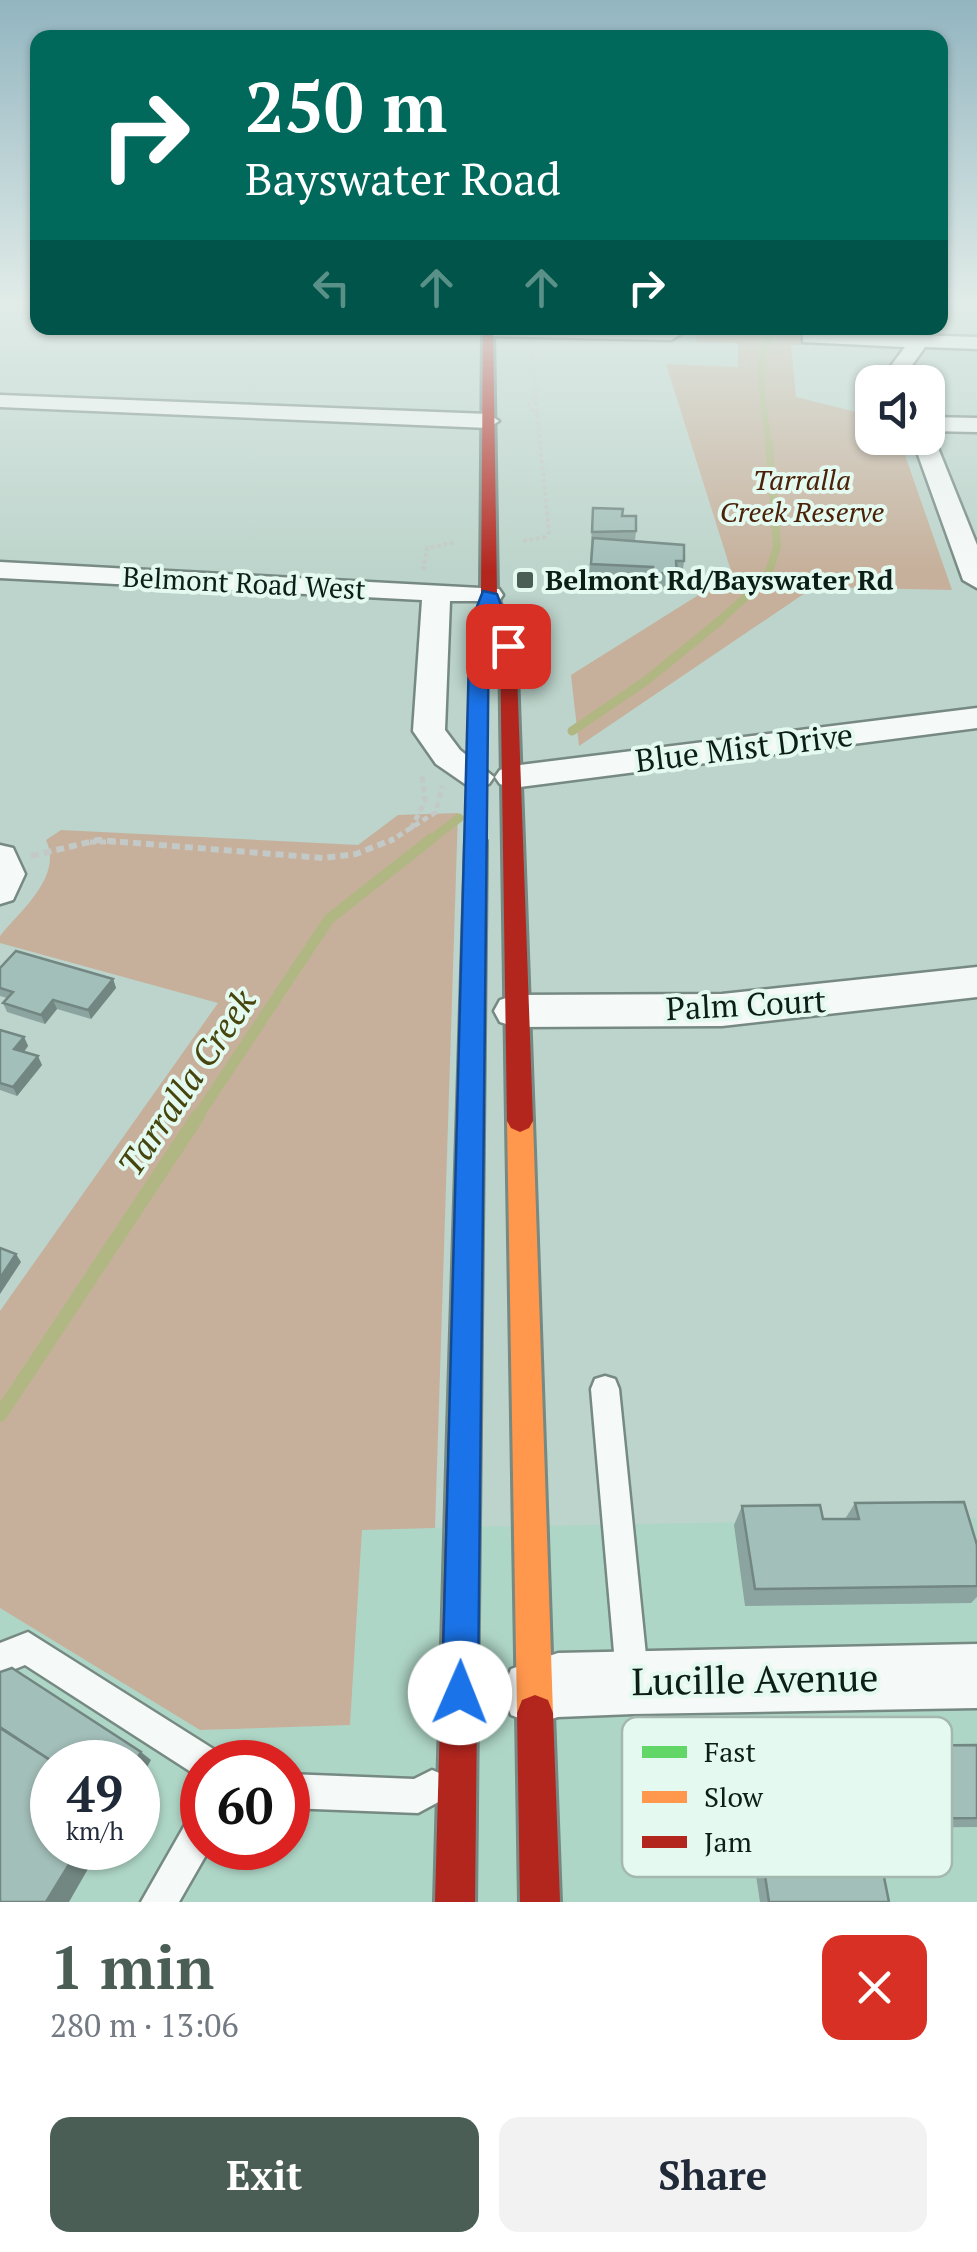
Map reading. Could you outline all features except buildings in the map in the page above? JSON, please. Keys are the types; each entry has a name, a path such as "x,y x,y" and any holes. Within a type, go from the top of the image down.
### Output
{"main road":[{"path":"488,393 489,594 508,646 522,1705 540,1902"},
{"path":"478,640 479,622 489,594"},
{"path":"455,1902 478,742"},
{"path":"477,797 512,777"},
{"path":"458,1768 484,1743"}],"street":[{"path":"0,401 488,421"},
{"path":"945,425 977,426"},
{"path":"931,455 970,541 977,580"},
{"name":"Belmont Road West","path":"0,570 489,594"},
{"path":"436,594 428,721 423,739 448,757 477,797"},
{"name":"Blue Mist Drive","path":"512,777 977,718"},
{"name":"Palm Court","path":"515,1011 722,1010 977,982"},
{"name":"Lucille Avenue","path":"522,1705 558,1685 977,1676"}],"lane":[{"path":"605,1389 633,1682"},
{"path":"0,1660 28,1648 180,1747"},
{"path":"310,1792 418,1796 458,1768"},
{"path":"160,1902 180,1867"}],"path":[{"path":"534,393 534,398"},
{"path":"2,871 66,845 98,840 341,858 373,852 411,829 425,801 423,739"}],"shaded area":[{"path":"977,1518 977,1902 0,1902 0,1608 200,1730 350,1725 362,1529"}],"green space":[{"name":"Tarralla Creek Reserve","path":"675,393 796,393 796,397 855,412 855,455 905,455 952,590 814,587 579,746 571,675 732,574"},
{"path":"458,813 435,1528 362,1530 350,1725 200,1730 0,1608 0,1311 218,1003 0,943 0,936 45,879 50,853 46,840 61,830 358,845 398,815"}],"waterway":[{"name":"Tarralla Creek","path":"763,393 769,446"},
{"name":"Tarralla Creek","path":"719,621 767,578 777,547 769,443"},
{"name":"Tarralla Creek","path":"572,731 647,680 722,619"},
{"name":"Tarralla Creek","path":"428,842 459,818"},
{"name":"Tarralla Creek","path":"196,1119 329,919 431,839"},
{"name":"Tarralla Creek","path":"0,1415 198,1116"}],"traffic: fast":[{"path":"464,1430 476,841"}],"traffic: slow":[{"path":"520,1121 535,1713"}],"traffic: jam":[{"path":"488,393 489,595 508,645 520,1121"},
{"path":"455,1902 464,1430"},
{"path":"535,1713 540,1902"}],"place":[{"name":"Belmont Rd/Bayswater Rd","path":"525,580"}],"route":[{"path":"460,1693 478,657 479,622 489,594 508,646"}]}
